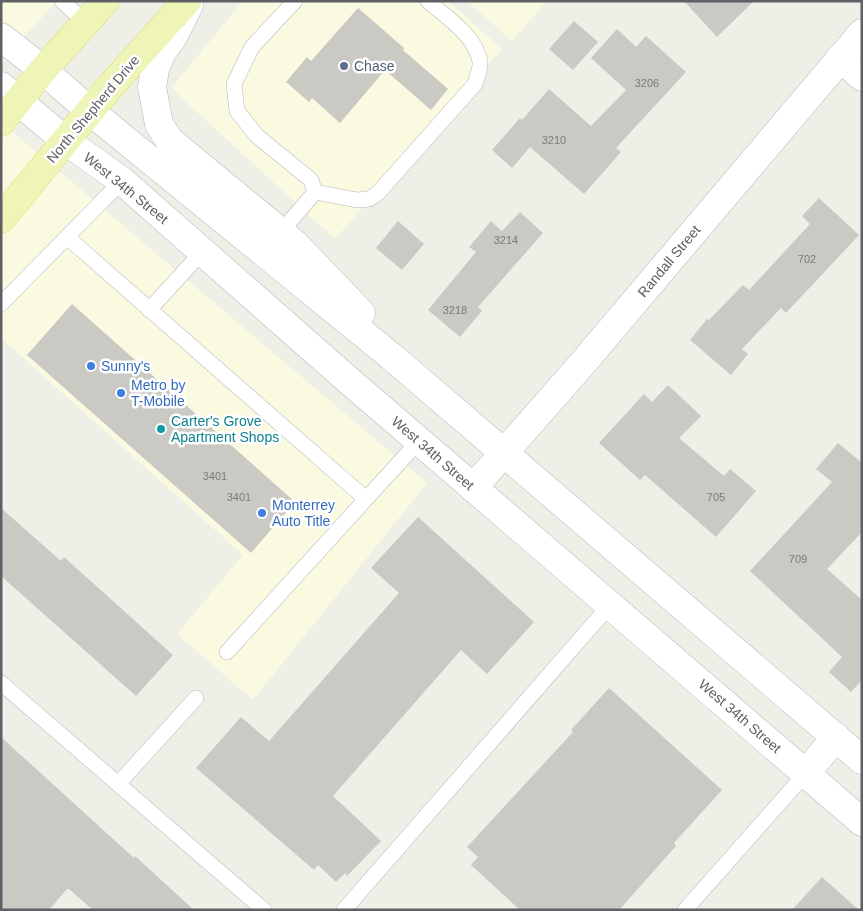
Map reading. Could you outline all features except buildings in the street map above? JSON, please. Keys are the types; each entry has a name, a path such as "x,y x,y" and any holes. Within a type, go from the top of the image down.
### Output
{"main road":[{"path":"1,122 10,94 43,70 105,1"},
{"path":"189,1 173,37 162,52 155,69 152,87 159,124 169,140 295,244 370,322 392,357"},
{"name":"North Shepherd Drive","path":"1,219 90,111 189,1"},
{"name":"Randall Street","path":"473,488 582,364 862,33"},
{"path":"1,37 392,357 862,760"},
{"path":"840,58 862,77"},
{"name":"West 34th Street","path":"10,94 66,141 122,182 418,441 862,822"},
{"path":"806,773 836,737"}],"lane":[{"path":"62,1 86,23"},
{"path":"295,1 252,47 234,84 238,111 257,136 312,180 315,192"},
{"path":"315,192 357,200 369,199 378,193 475,84 479,74 480,62 476,52 464,33 428,1"},
{"path":"1,304 122,182"},
{"path":"281,232 315,192"},
{"path":"67,237 366,499"},
{"path":"149,310 202,252"},
{"path":"227,652 418,441"},
{"path":"344,910 610,605"},
{"path":"1,683 264,910"},
{"path":"118,784 196,698"},
{"path":"685,910 806,773"}],"shaded area":[{"path":"1,1 57,1 1,61"},
{"path":"243,1 448,1 502,49 335,239 171,88"},
{"path":"467,1 547,1 512,41"},
{"path":"1,122 427,483 253,700 177,634 243,555 1,338"}],"place":[{"name":"Chase","path":"344,66"},
{"name":"Sunny's","path":"91,366"},
{"name":"Metro by T-Mobile","path":"121,393"},
{"name":"Carter's Grove Apartment Shops","path":"161,429"},
{"name":"Monterrey Auto Title","path":"262,513"}]}
